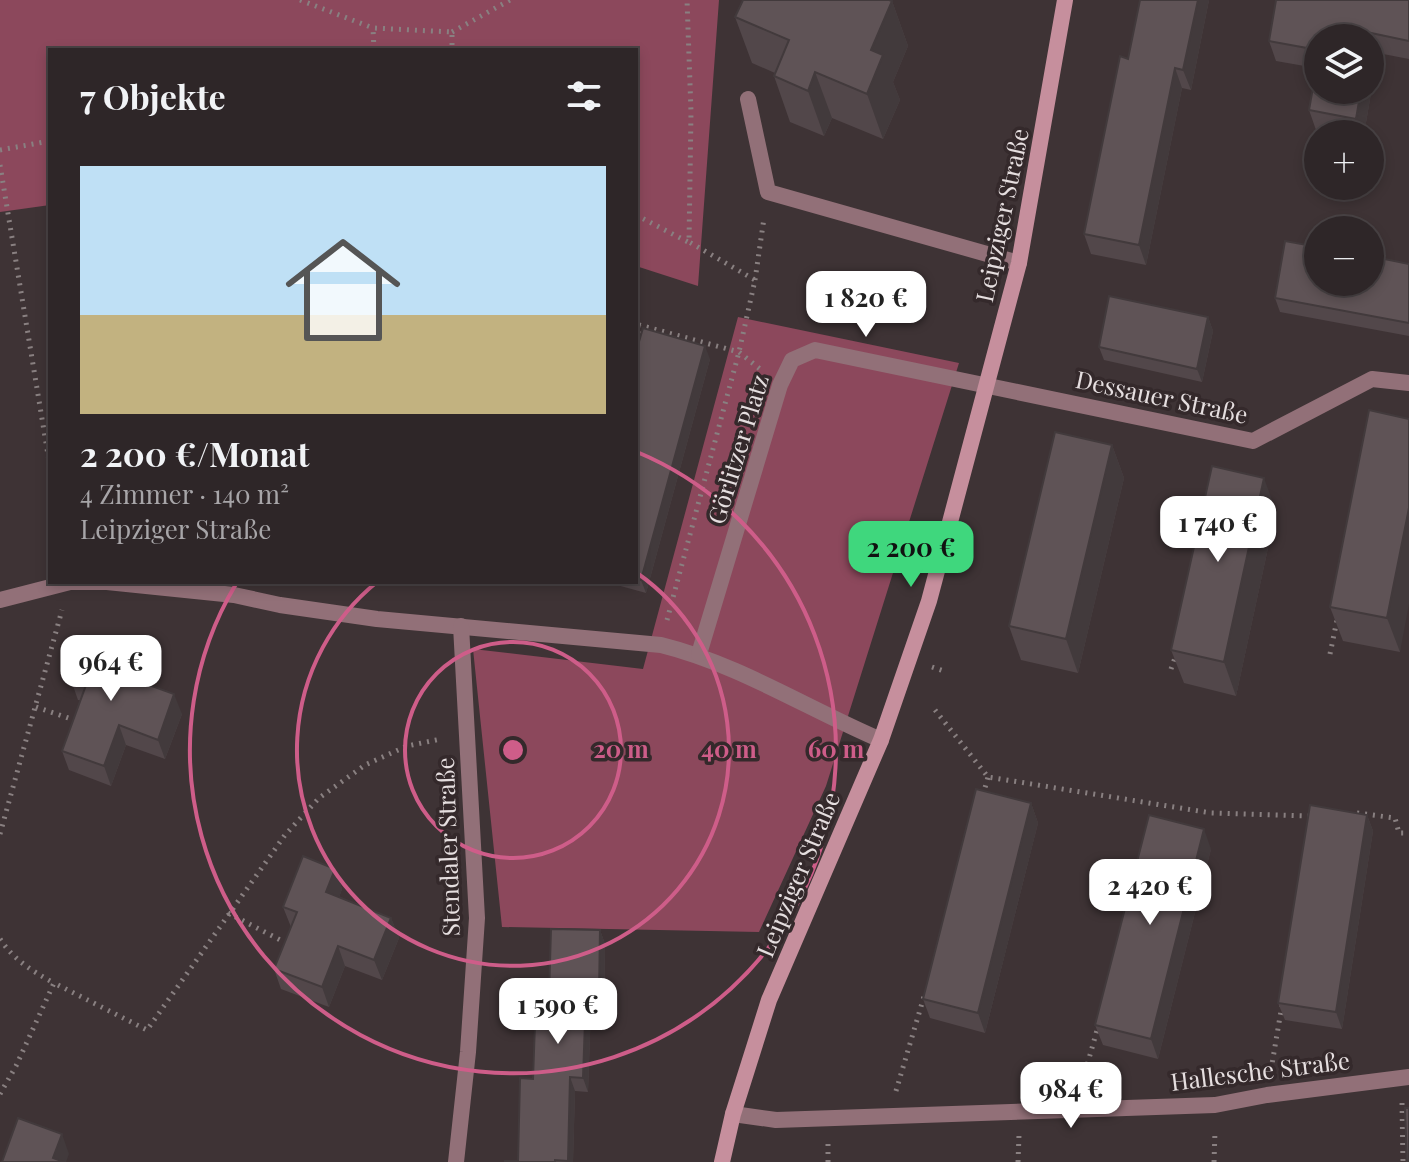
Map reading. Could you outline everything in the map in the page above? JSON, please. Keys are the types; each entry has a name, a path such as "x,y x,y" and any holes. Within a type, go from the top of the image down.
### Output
{"main road":[{"name":"Leipziger Straße","path":"722,1162 733,1114 769,1000 881,740 929,601 1019,263 1065,0"}],"street":[{"path":"748,99 768,192 1019,263"},
{"name":"Görlitzer Platz","path":"699,654 780,385 792,360 815,350 987,384"},
{"name":"Dessauer Straße","path":"987,384 1253,441 1372,379 1409,383"},
{"path":"0,600 62,584"},
{"path":"109,584 234,595 377,619 661,645 699,654 881,740"},
{"name":"Stendaler Straße","path":"456,1162 468,1052 477,918 461,626"},
{"name":"Hallesche Straße","path":"733,1114 776,1120 1215,1105 1405,1077"}],"path":[{"path":"300,0 373,28 452,32 510,0"},
{"path":"687,0 691,112 689,242"},
{"path":"373,28 374,48"},
{"path":"452,32 452,48"},
{"path":"0,150 48,141"},
{"path":"0,165 48,455"},
{"path":"661,645 739,352 755,280 768,192"},
{"path":"638,216 755,280"},
{"path":"638,333 639,325 739,352"},
{"path":"0,834 69,584"},
{"path":"1330,654 1339,608"},
{"path":"1171,669 1180,640"},
{"path":"36,707 86,724"},
{"path":"935,710 988,777 1211,813 1314,816 1316,808"},
{"path":"0,939 9,953 27,968 147,1030 285,835 319,798 365,765 407,746 466,733"},
{"path":"979,808 988,777"},
{"path":"1347,812 1395,818 1399,833 1409,833"},
{"path":"228,913 297,949"},
{"path":"0,1094 54,983"},
{"path":"889,1115 925,992"},
{"path":"1267,1095 1283,1002"},
{"path":"1075,1110 1100,1019"},
{"path":"1403,1162 1405,1077"}],"shaded area":[{"path":"0,0 719,0 698,286 638,267 638,48 48,48 48,205 0,212"},
{"path":"738,317 959,363 826,786 759,932 502,927 473,649 643,669"}],"building":[{"path":"743,0 892,1 871,50 883,55 867,94 815,72 808,91 774,76 789,40 735,17"},
{"path":"1140,0 1198,0 1183,70 1175,68 1139,245 1084,234 1120,56 1128,59"},
{"path":"1276,0 1409,0 1409,41 1384,36 1384,24 1304,24 1304,47 1269,41"},
{"path":"1310,104 1359,104 1356,119 1309,110"},
{"path":"1285,241 1304,244 1304,296 1384,296 1384,259 1409,264 1409,323 1275,298"},
{"path":"1109,296 1208,317 1197,369 1099,347"},
{"path":"643,328 705,346 641,580 638,579 638,345"},
{"path":"1369,410 1409,419 1409,508 1387,618 1330,607"},
{"path":"1055,432 1112,445 1066,639 1009,626"},
{"path":"1212,466 1264,478 1224,662 1171,650"},
{"path":"87,637 129,652 121,675 174,694 158,740 119,725 104,766 62,751 86,685 71,680"},
{"path":"976,789 1031,803 978,1013 923,999"},
{"path":"1310,805 1367,815 1336,1012 1278,1003"},
{"path":"1149,815 1204,829 1151,1039 1095,1025"},
{"path":"303,856 335,869 326,892 391,918 374,960 338,946 322,987 274,969 297,912 283,907"},
{"path":"551,929 600,930 599,995 586,994 583,1078 570,1077 568,1161 505,1162 518,1161 520,1078 533,1079 536,995 549,996"},
{"path":"1405,1108 1409,1108 1409,1162 1407,1162"},
{"path":"18,1118 62,1134 53,1158 64,1162 2,1162"}]}
